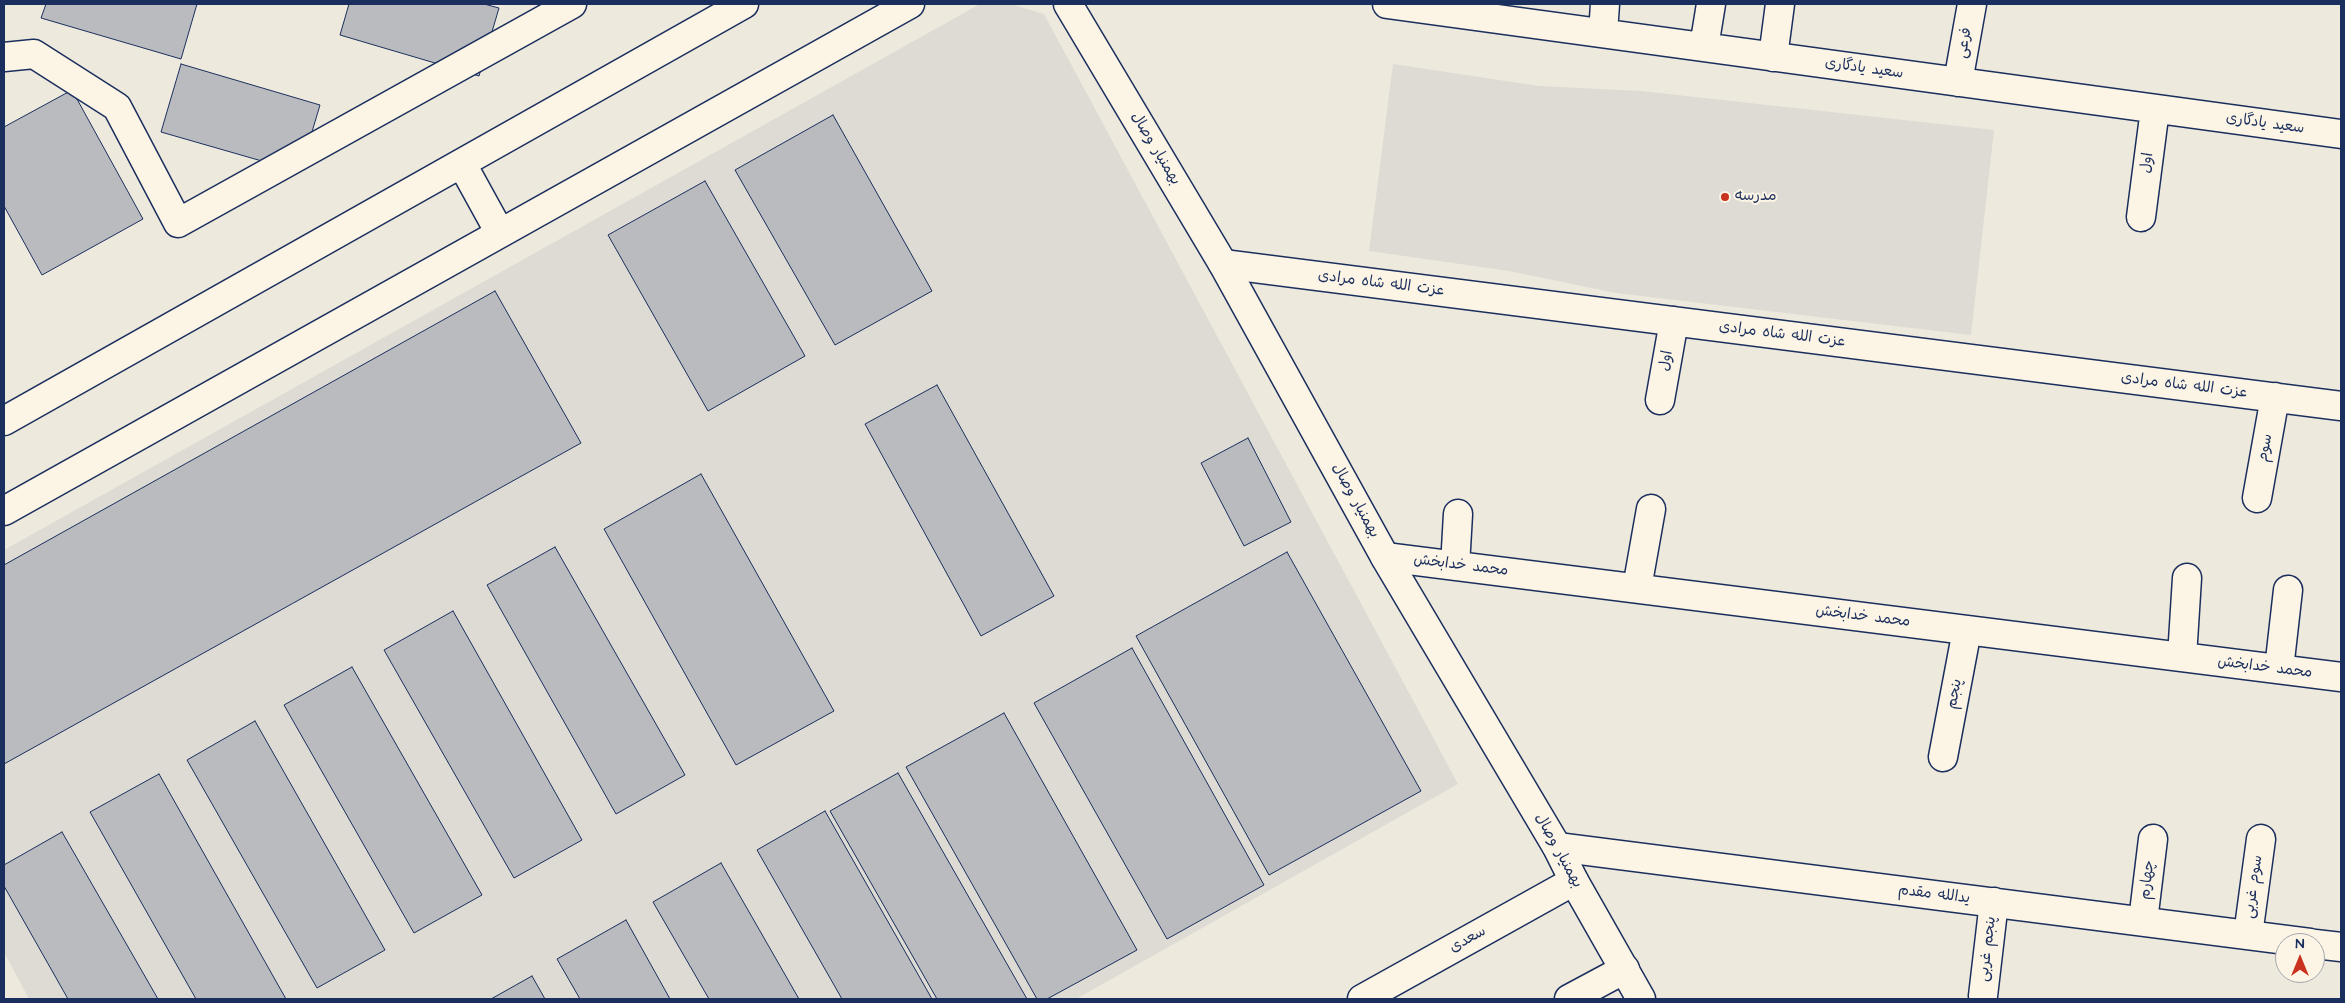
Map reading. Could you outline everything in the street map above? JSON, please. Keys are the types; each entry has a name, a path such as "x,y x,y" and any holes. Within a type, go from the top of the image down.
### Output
{"street":[{"path":"4,57 34,54 117,107 178,223 572,4"},
{"path":"4,421 744,4"},
{"path":"4,511 910,4"},
{"name":"بهمنیار وصال","path":"1068,4 1223,264 1385,557 1557,846 1574,881 1641,999"},
{"name":"سعید یادگاری","path":"1387,4 2341,134"},
{"path":"1603,33 1605,4"},
{"path":"1704,47 1711,4"},
{"path":"1773,57 1780,4"},
{"name":"فرعی","path":"1958,82 1972,4"},
{"name":"اول","path":"2141,217 2155,109"},
{"path":"462,164 500,233"},
{"name":"عزت الله شاه مرادی","path":"1223,264 2341,406"},
{"name":"اول","path":"1660,400 1674,321"},
{"name":"سوم","path":"2257,498 2275,397"},
{"path":"1636,588 1651,509"},
{"path":"1455,566 1458,514"},
{"name":"محمد خدابخش","path":"1385,557 2341,677"},
{"path":"2182,657 2187,578"},
{"path":"2279,669 2288,590"},
{"name":"پنجم","path":"1943,757 1966,630"},
{"name":"چهارم","path":"2143,921 2153,839"},
{"name":"سوم غربی","path":"2248,935 2261,839"},
{"name":"یدالله مقدم","path":"1557,846 2275,938"},
{"name":"سعدی","path":"1362,999 1574,881"},
{"name":"پنجم غربی","path":"1983,996 1994,902"},
{"path":"2325,945 2341,947"},
{"path":"1569,999 1625,969"}],"shaded area":[{"path":"980,4 1010,4 1044,14 1458,784 1076,999 29,999 4,952 4,550"},
{"path":"1393,64 1539,86 1641,91 1994,130 1971,335 1616,293 1509,271 1369,251"}],"building":[{"path":"46,4 197,4 181,59 41,18"},
{"path":"349,4 484,4 499,8 479,76 340,35"},
{"path":"181,64 320,105 300,172 161,132"},
{"path":"72,90 143,219 42,275 4,206 4,127"},
{"path":"833,115 932,291 835,345 735,170"},
{"path":"705,181 805,356 708,411 608,235"},
{"path":"495,291 581,443 4,764 4,565"},
{"path":"937,385 1054,596 981,636 865,424"},
{"path":"1248,438 1291,522 1244,546 1201,463"},
{"path":"701,474 834,711 736,765 604,529"},
{"path":"555,547 685,775 616,814 487,585"},
{"path":"1287,552 1421,791 1269,875 1136,636"},
{"path":"453,611 582,840 514,878 384,650"},
{"path":"1132,648 1264,885 1167,939 1034,703"},
{"path":"352,667 482,895 414,933 284,705"},
{"path":"1004,713 1137,950 1047,999 1037,999 906,767"},
{"path":"255,721 385,950 317,988 187,760"},
{"path":"898,773 1027,999 937,999 830,811"},
{"path":"159,774 286,999 196,999 90,812"},
{"path":"825,811 932,999 842,999 757,850"},
{"path":"62,832 158,999 68,999 4,886 4,865"},
{"path":"721,863 799,999 709,999 653,902"},
{"path":"626,920 670,999 580,999 557,959"},
{"path":"532,976 545,999 491,999"}],"place":[{"name":"مدرسه","path":"1725,197"}]}
